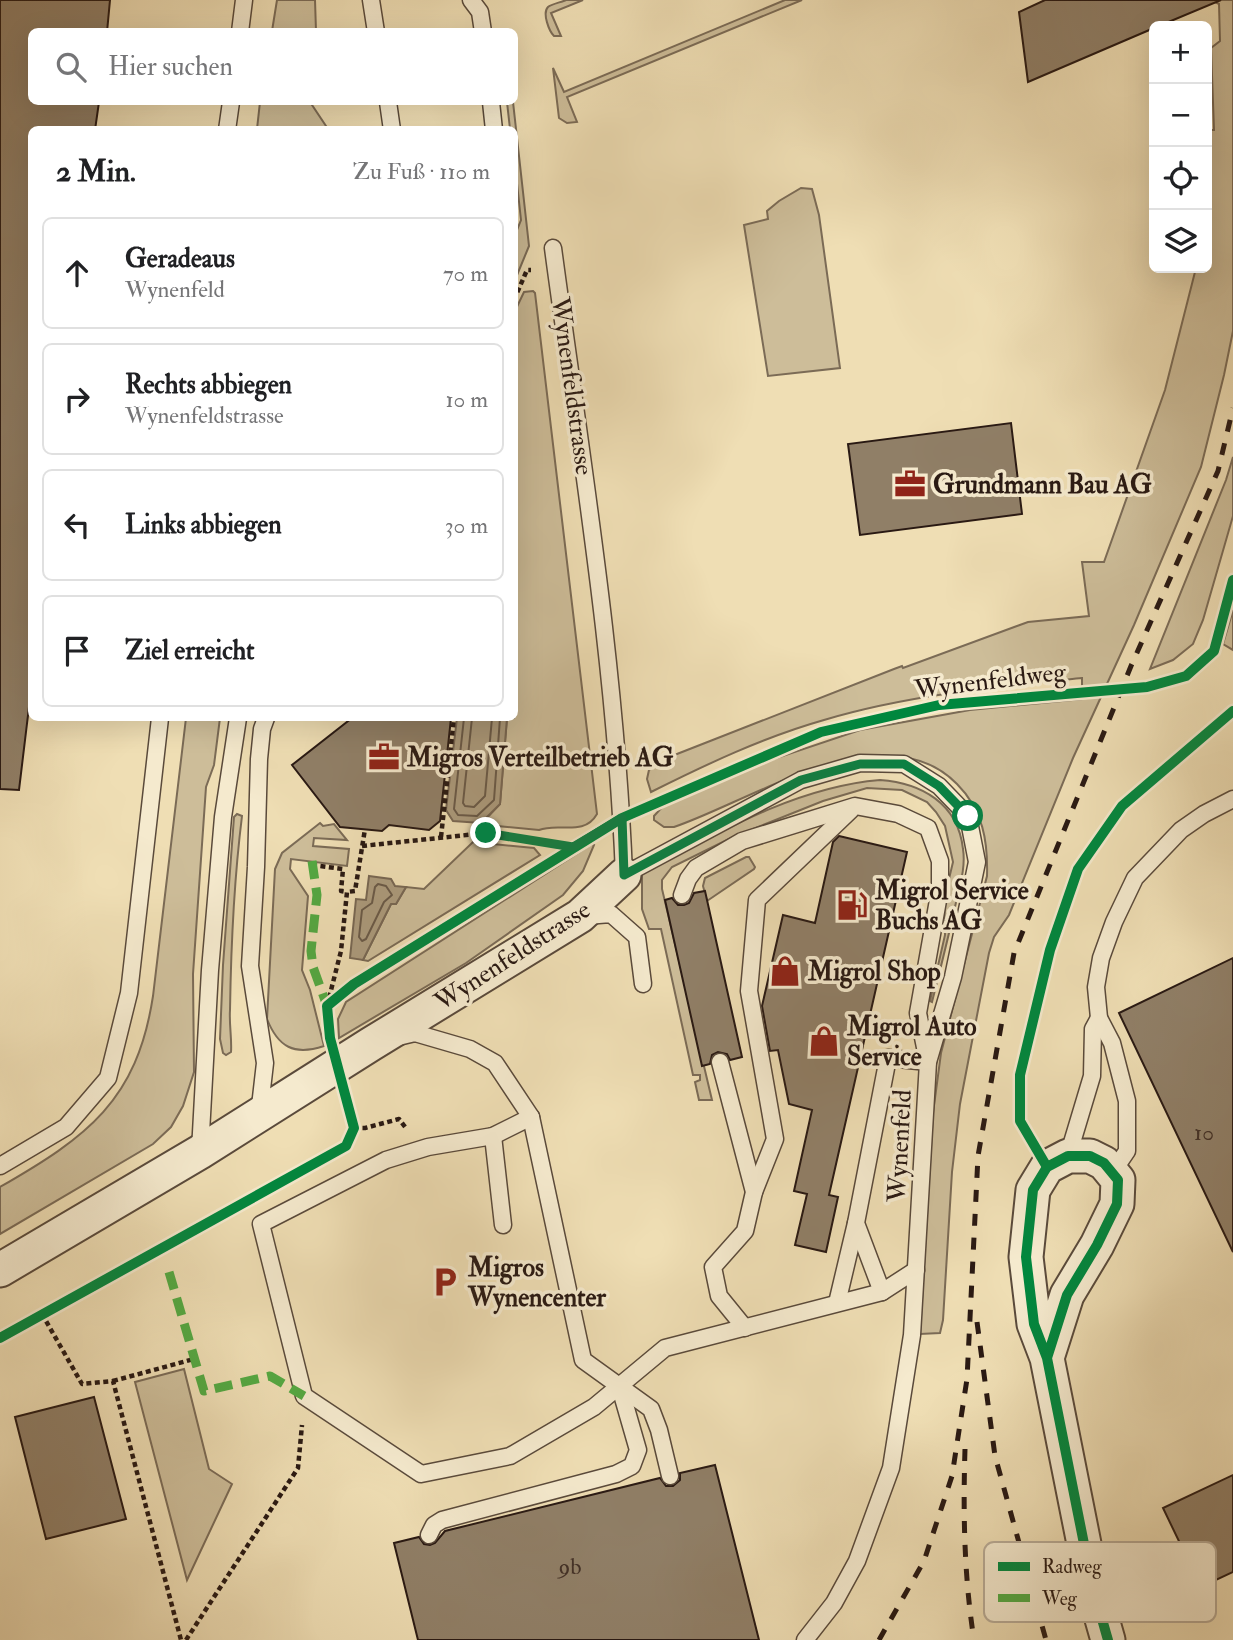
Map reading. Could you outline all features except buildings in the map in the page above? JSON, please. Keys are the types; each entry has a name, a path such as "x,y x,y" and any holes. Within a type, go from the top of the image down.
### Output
{"street":[{"name":"Wynenfeldstrasse","path":"0,1270 200,1152 580,916 624,875"},
{"path":"1047,1358 1067,1295 1097,1245 1116,1204 1118,1180 1104,1163 1090,1156 1068,1156 1046,1167 1033,1190 1027,1258 1034,1324 1047,1358 1084,1542"},
{"path":"1103,1622 1108,1640"}],"lane":[{"path":"240,28 244,0"},
{"path":"371,0 375,28"},
{"path":"471,0 480,12 482,28"},
{"path":"228,126 231,105"},
{"path":"388,105 391,126"},
{"path":"491,105 494,126"},
{"name":"Wynenfeldstrasse","path":"553,248 586,482 616,735 624,875"},
{"path":"0,1166 66,1127 108,1078 129,993 160,721"},
{"path":"200,1152 210,970 226,797 238,721"},
{"path":"259,1115 265,1063 250,966 258,759 265,721"},
{"name":"Wynenfeld","path":"624,875 801,780 860,764 904,764 939,786 968,816 977,862 953,977 928,1062 908,1365 891,1468 858,1561 834,1603 805,1640"},
{"path":"226,797 258,802"},
{"path":"1112,1173 1127,1151 1127,1101 1112,1043 1099,1018 1096,987 1101,958 1135,877 1181,830 1233,799"},
{"path":"745,1328 719,1296 713,1267 745,1231 754,1192 775,1139 749,991 757,900 855,806"},
{"path":"682,895 688,878 696,867 742,841 855,806 898,814 928,828 940,861 940,889 918,1013 928,1062 888,1058 856,1223 837,1303"},
{"path":"580,916 611,914 637,937 643,984"},
{"path":"1068,1156 1092,1076 1093,1029 1099,1018"},
{"path":"371,1044 415,1033 470,1049 495,1063 531,1117 583,1360 651,1409 670,1476"},
{"path":"720,1062 754,1192"},
{"path":"531,1117 493,1136 428,1147 386,1160 261,1224 304,1396 421,1474 510,1456 594,1407 665,1348 882,1292 916,1270"},
{"path":"493,1136 503,1225"},
{"path":"856,1223 882,1292"},
{"path":"429,1535 434,1525 442,1520 616,1474 632,1466 638,1450 619,1384"}],"path":[{"path":"441,837 454,721"},
{"path":"561,854 622,818"},
{"path":"312,865 343,869 341,891 355,891 365,830"},
{"path":"362,846 486,833 573,847"},
{"path":"328,1012 341,951 347,892"},
{"path":"328,1012 345,991"},
{"path":"351,1116 352,1132 399,1119"},
{"path":"54,1308 37,1317 82,1384 113,1381 194,1359"},
{"path":"113,1381 181,1640"},
{"path":"186,1640 298,1468 304,1396"}],"shaded area":[{"path":"277,0 315,0 316,28 272,28"},
{"path":"566,0 583,0 551,13 561,36 554,36 547,22 546,10 549,6"},
{"path":"785,0 802,0 567,97 577,122 567,123 559,118 553,68 564,92"},
{"path":"1211,0 1233,0 1233,331 1224,375 1201,467 1134,625 1073,758 1009,915 994,937 960,1104 952,1172 943,1320 940,1333 920,1334 933,1113 941,1053 987,876 985,838 973,804 957,784 927,764 893,756 856,758 817,768 674,827 664,827 654,820 654,816 664,805 741,770 860,730 970,710 1082,699 1082,678 952,693 856,711 758,743 651,792 647,779 649,770 677,754 902,666 903,668 1028,622 1089,616 1082,562 1104,562 1165,390 1195,273 1212,273 1212,47 1220,41 1219,4"},
{"path":"260,105 312,105 326,126 257,126"},
{"path":"507,105 513,105 516,126 510,126"},
{"path":"518,147 529,246 518,273 518,228 521,220"},
{"path":"801,188 812,189 819,215 840,368 768,376 744,225 768,219 767,211"},
{"path":"524,292 535,293 597,814 592,821 578,827 539,830 487,825 488,822 483,822 500,804 507,721 518,721 518,305"},
{"path":"1233,457 1233,516 1203,620 1193,644 1173,660 1150,669 1226,480"},
{"path":"1233,610 1233,650 1223,644"},
{"path":"186,721 220,721 214,765 206,787 193,974 194,1072 183,1106 171,1127 153,1144 0,1234 0,1187 58,1151 103,1112 135,1063 153,996"},
{"path":"880,780 910,786 935,798 954,819 960,833 964,856 963,871 932,1002 930,1001 945,935 944,900 953,862 945,826 927,802 902,790 867,788 823,801 733,837 672,867 662,880 712,1100 699,1100 695,1082 700,1080 700,1075 693,1075 661,929 649,929 642,909 642,873 727,828 787,802 848,784"},
{"path":"237,814 242,816 232,937 231,1052 226,1055 223,1053 220,1039 223,965 234,817"},
{"path":"320,823 323,826 334,824 347,840 314,838 313,846 349,849 347,866 291,859 290,869 308,896 302,970 310,990 324,1046 304,1050 288,1047 282,1042 271,1029 267,1019 275,869 282,853"},
{"path":"473,842 534,848 540,855 368,961 363,960 391,904 396,904 406,887 424,889"},
{"path":"594,845 583,871 563,895 466,963 339,1038 338,1019 346,1002"},
{"path":"749,857 754,869 707,901 703,886 705,878"},
{"path":"184,1369 209,1469 232,1484 187,1580 135,1382"}],"water":[{"path":"457,721 507,721 500,804 481,823 453,821 446,810"},
{"path":"369,876 391,879 395,886 406,887 396,904 391,904 363,960 350,958 356,899 366,900"}],"railway":[{"path":"879,1640 924,1561 952,1476 967,1379 978,1156 1014,953 1131,666 1218,471 1233,408"},
{"path":"977,1322 995,1456 1019,1542"},
{"path":"965,1449 965,1544 974,1640"},
{"path":"1041,1622 1046,1640"}],"marked path":[{"path":"312,861 317,895 311,951 313,967 327,1006"},
{"path":"169,1272 204,1391 270,1376 304,1396"}],"cycle path":[{"name":"Wynenfeldweg","path":"0,1338 346,1146 354,1128 330,1038 327,1006 354,984 622,818 821,732 939,705 1147,687 1186,676 1214,651 1233,580"},
{"path":"1047,1167 1020,1121 1020,1075 1050,950 1078,869 1122,806 1233,711"},
{"path":"1068,1156 1090,1156 1104,1163 1118,1180 1117,1204 1097,1245 1067,1295 1047,1358 1034,1324 1026,1257 1033,1190 1047,1167 1068,1156"},
{"path":"1047,1358 1084,1542"},
{"path":"1103,1622 1108,1640"}],"place":[{"name":"Grundmann Bau AG","path":"910,484"},
{"name":"Migros Verteilbetrieb AG","path":"384,757"},
{"name":"Migrol Service Buchs AG","path":"852,905"},
{"name":"Migrol Shop","path":"785,971"},
{"name":"Migrol Auto Service","path":"824,1041"},
{"name":"Migros Wynencenter","path":"445,1282"}],"route":[{"path":"486,833 573,847 622,818 624,875 801,780 860,764 904,764 939,786 968,816"}]}
